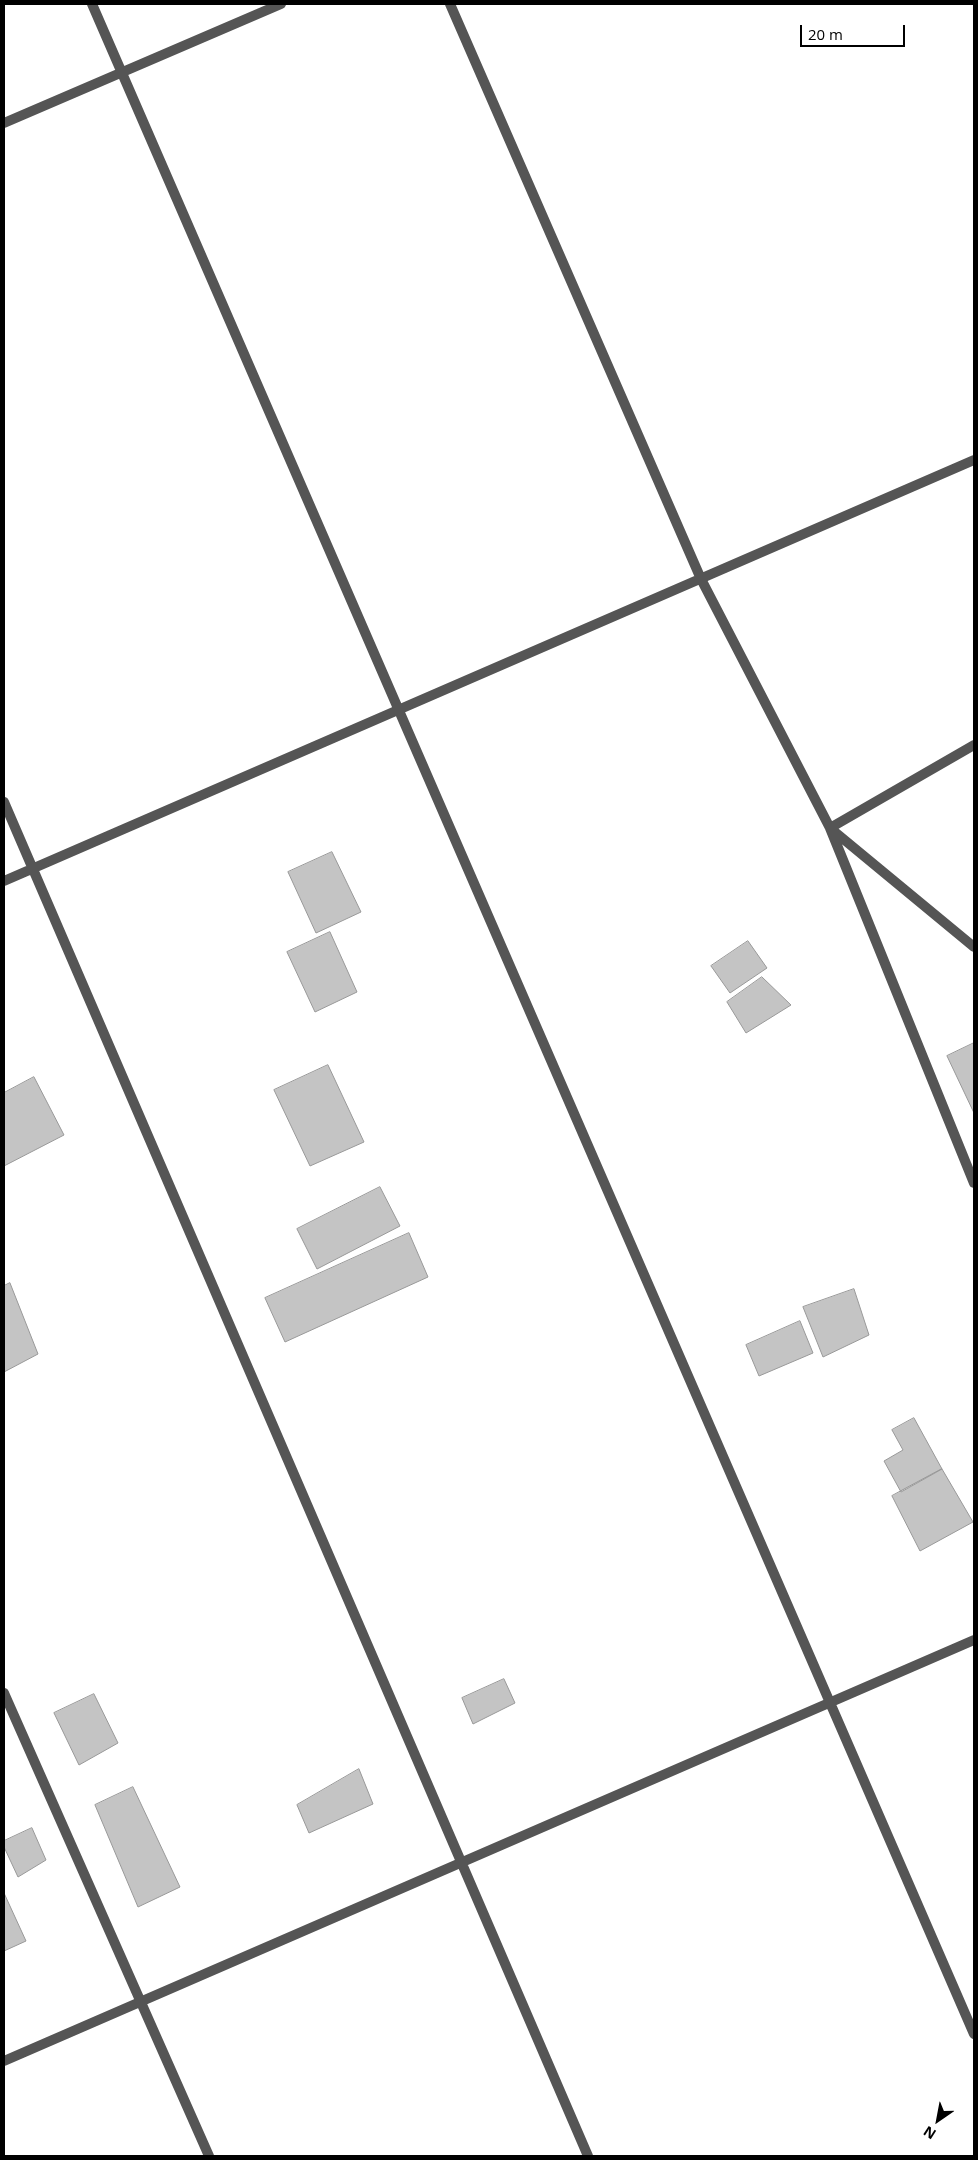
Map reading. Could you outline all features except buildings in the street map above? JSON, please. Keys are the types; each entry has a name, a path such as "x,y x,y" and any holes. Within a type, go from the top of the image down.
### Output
{"street":[{"path":"92,4 974,2034"},
{"path":"4,123 281,4"},
{"path":"450,4 701,578 830,828 974,1183"},
{"path":"4,881 974,460"},
{"path":"830,828 974,745"},
{"path":"4,802 588,2156"},
{"path":"830,828 974,947"},
{"path":"4,2061 974,1640"},
{"path":"4,1693 209,2156"}]}
